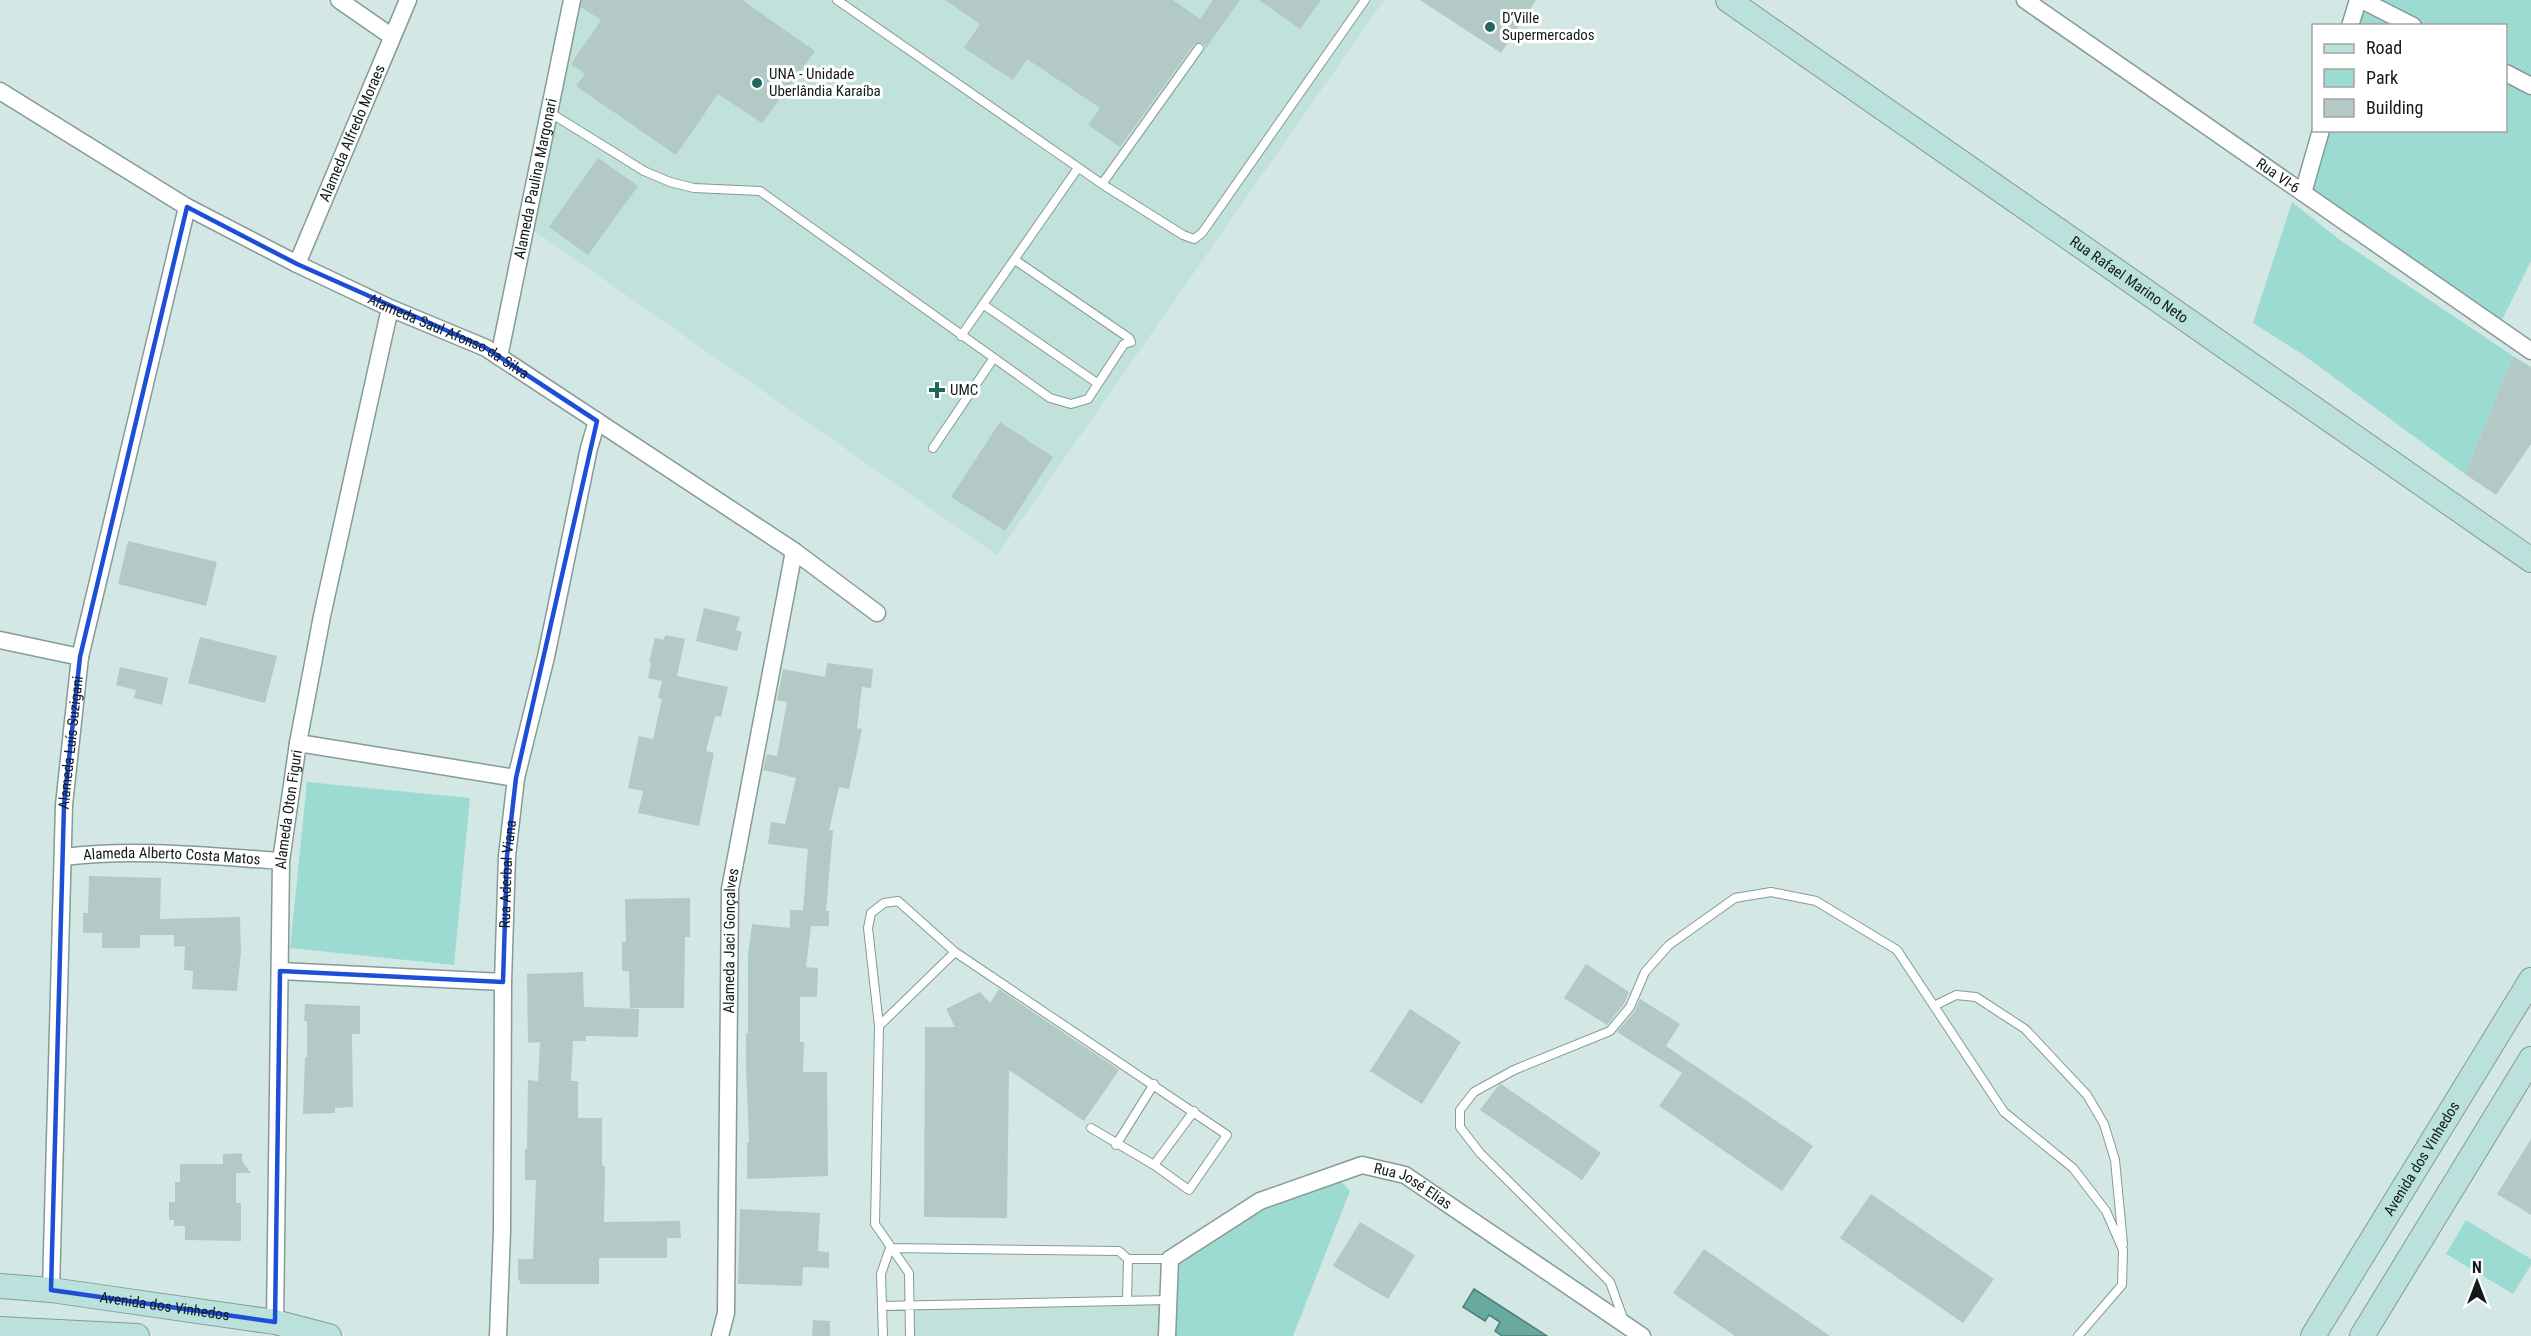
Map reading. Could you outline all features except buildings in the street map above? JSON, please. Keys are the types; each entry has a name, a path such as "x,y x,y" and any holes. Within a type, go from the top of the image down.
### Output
{"main road":[{"name":"Rua Rafael Marino Neto","path":"1728,0 2531,560"},
{"name":"Avenida dos Vinhedos","path":"2313,1336 2531,980"},
{"path":"2362,1336 2531,1059"},
{"name":"Avenida dos Vinhedos","path":"0,1286 51,1290 275,1322 329,1336"},
{"path":"0,1329 137,1336"}],"street":[{"path":"339,0 391,36"},
{"name":"Alameda Alfredo Moraes","path":"297,264 408,0"},
{"name":"Alameda Paulina Margonari","path":"499,357 572,0"},
{"name":"Rua VI-6","path":"2025,0 2531,351"},
{"path":"2351,24 2358,0"},
{"path":"2362,0 2409,24"},
{"path":"2507,74 2531,86"},
{"name":"Alameda Saul Afonso da Silva","path":"0,91 187,207 297,264 390,308 486,348 794,551 877,613"},
{"path":"2303,193 2320,132"},
{"name":"Alameda Luís Suzigani","path":"51,1290 64,805 80,657 187,207"},
{"name":"Alameda Oton Figuri","path":"275,1322 281,861 298,743 322,616 390,308"},
{"name":"Rua Aderbal Viana","path":"498,1336 502,1231 503,982 507,856 516,778 546,657 589,448 597,421"},
{"name":"Alameda Jaci Gonçalves","path":"720,1336 726,1313 730,889 794,551"},
{"path":"0,640 80,657"},
{"path":"298,743 516,778"},
{"name":"Alameda Alberto Costa Matos","path":"64,857 88,854 176,854 281,861"},
{"path":"280,971 503,982"},
{"name":"Rua José Elias","path":"1170,1258 1260,1201 1362,1165 1405,1175 1642,1336"},
{"path":"1167,1336 1170,1258"}],"lane":[{"path":"837,0 1078,168 1183,235 1194,239 1202,233 1365,0"},
{"path":"1102,184 1199,48"},
{"path":"549,112 644,171 670,182 694,188 760,191 1050,398 1071,404 1088,399 1124,344 1131,342 1129,338 1015,260"},
{"path":"961,336 1078,168"},
{"path":"984,305 1097,383"},
{"path":"933,448 993,359"},
{"path":"1625,1324 1610,1282 1480,1153 1460,1127 1460,1110 1474,1092 1514,1070 1610,1031 1630,1007 1645,972 1669,945 1735,897 1771,892 1816,902 1897,950 2004,1112 2073,1168 2106,1210 2123,1250"},
{"path":"910,1336 909,1273 875,1224 879,1026 868,928 871,913 884,903 898,902 955,952 1227,1135 1188,1190 1154,1166 1091,1128"},
{"path":"879,1026 955,952"},
{"path":"1934,1006 1956,995 1976,997 2025,1029 2087,1095 2104,1124 2115,1160 2123,1250 2122,1285 2078,1336"},
{"path":"1116,1145 1154,1084"},
{"path":"1154,1166 1194,1111"},
{"path":"890,1248 1119,1251 1128,1259 1170,1258"},
{"path":"883,1336 881,1274 890,1248"},
{"path":"1127,1300 1128,1259"},
{"path":"882,1306 1168,1300"}],"highlighted area":[{"path":"187,207 297,264 486,348 597,421 516,778 507,856 503,982 280,971 275,1322 51,1290 64,805 80,657"}],"shaded area":[{"name":"UMC","path":"572,0 1384,0 997,555 526,225"},
{"path":"1474,1289 1547,1336 1502,1336 1495,1331 1500,1322 1489,1315 1485,1321 1463,1307"},
{"path":"1168,1300 1167,1336 910,1336 909,1305"}],"green space":[{"path":"2367,0 2531,0 2531,261 2502,320 2312,189 2329,132 2507,132 2507,24 2360,24"},
{"path":"2292,202 2340,240 2513,356 2465,474 2302,354 2253,323"},
{"path":"307,782 470,798 454,965 290,948"},
{"path":"1336,1176 1350,1191 1293,1336 1167,1336 1170,1259 1260,1201"},
{"path":"2466,1220 2531,1259 2531,1265 2513,1294 2446,1254"}],"place":[{"name":"D’Ville Supermercados","path":"1490,27"},
{"name":"UNA - Unidade Uberlândia Karaíba","path":"757,83"},
{"name":"UMC","path":"937,390"}]}
